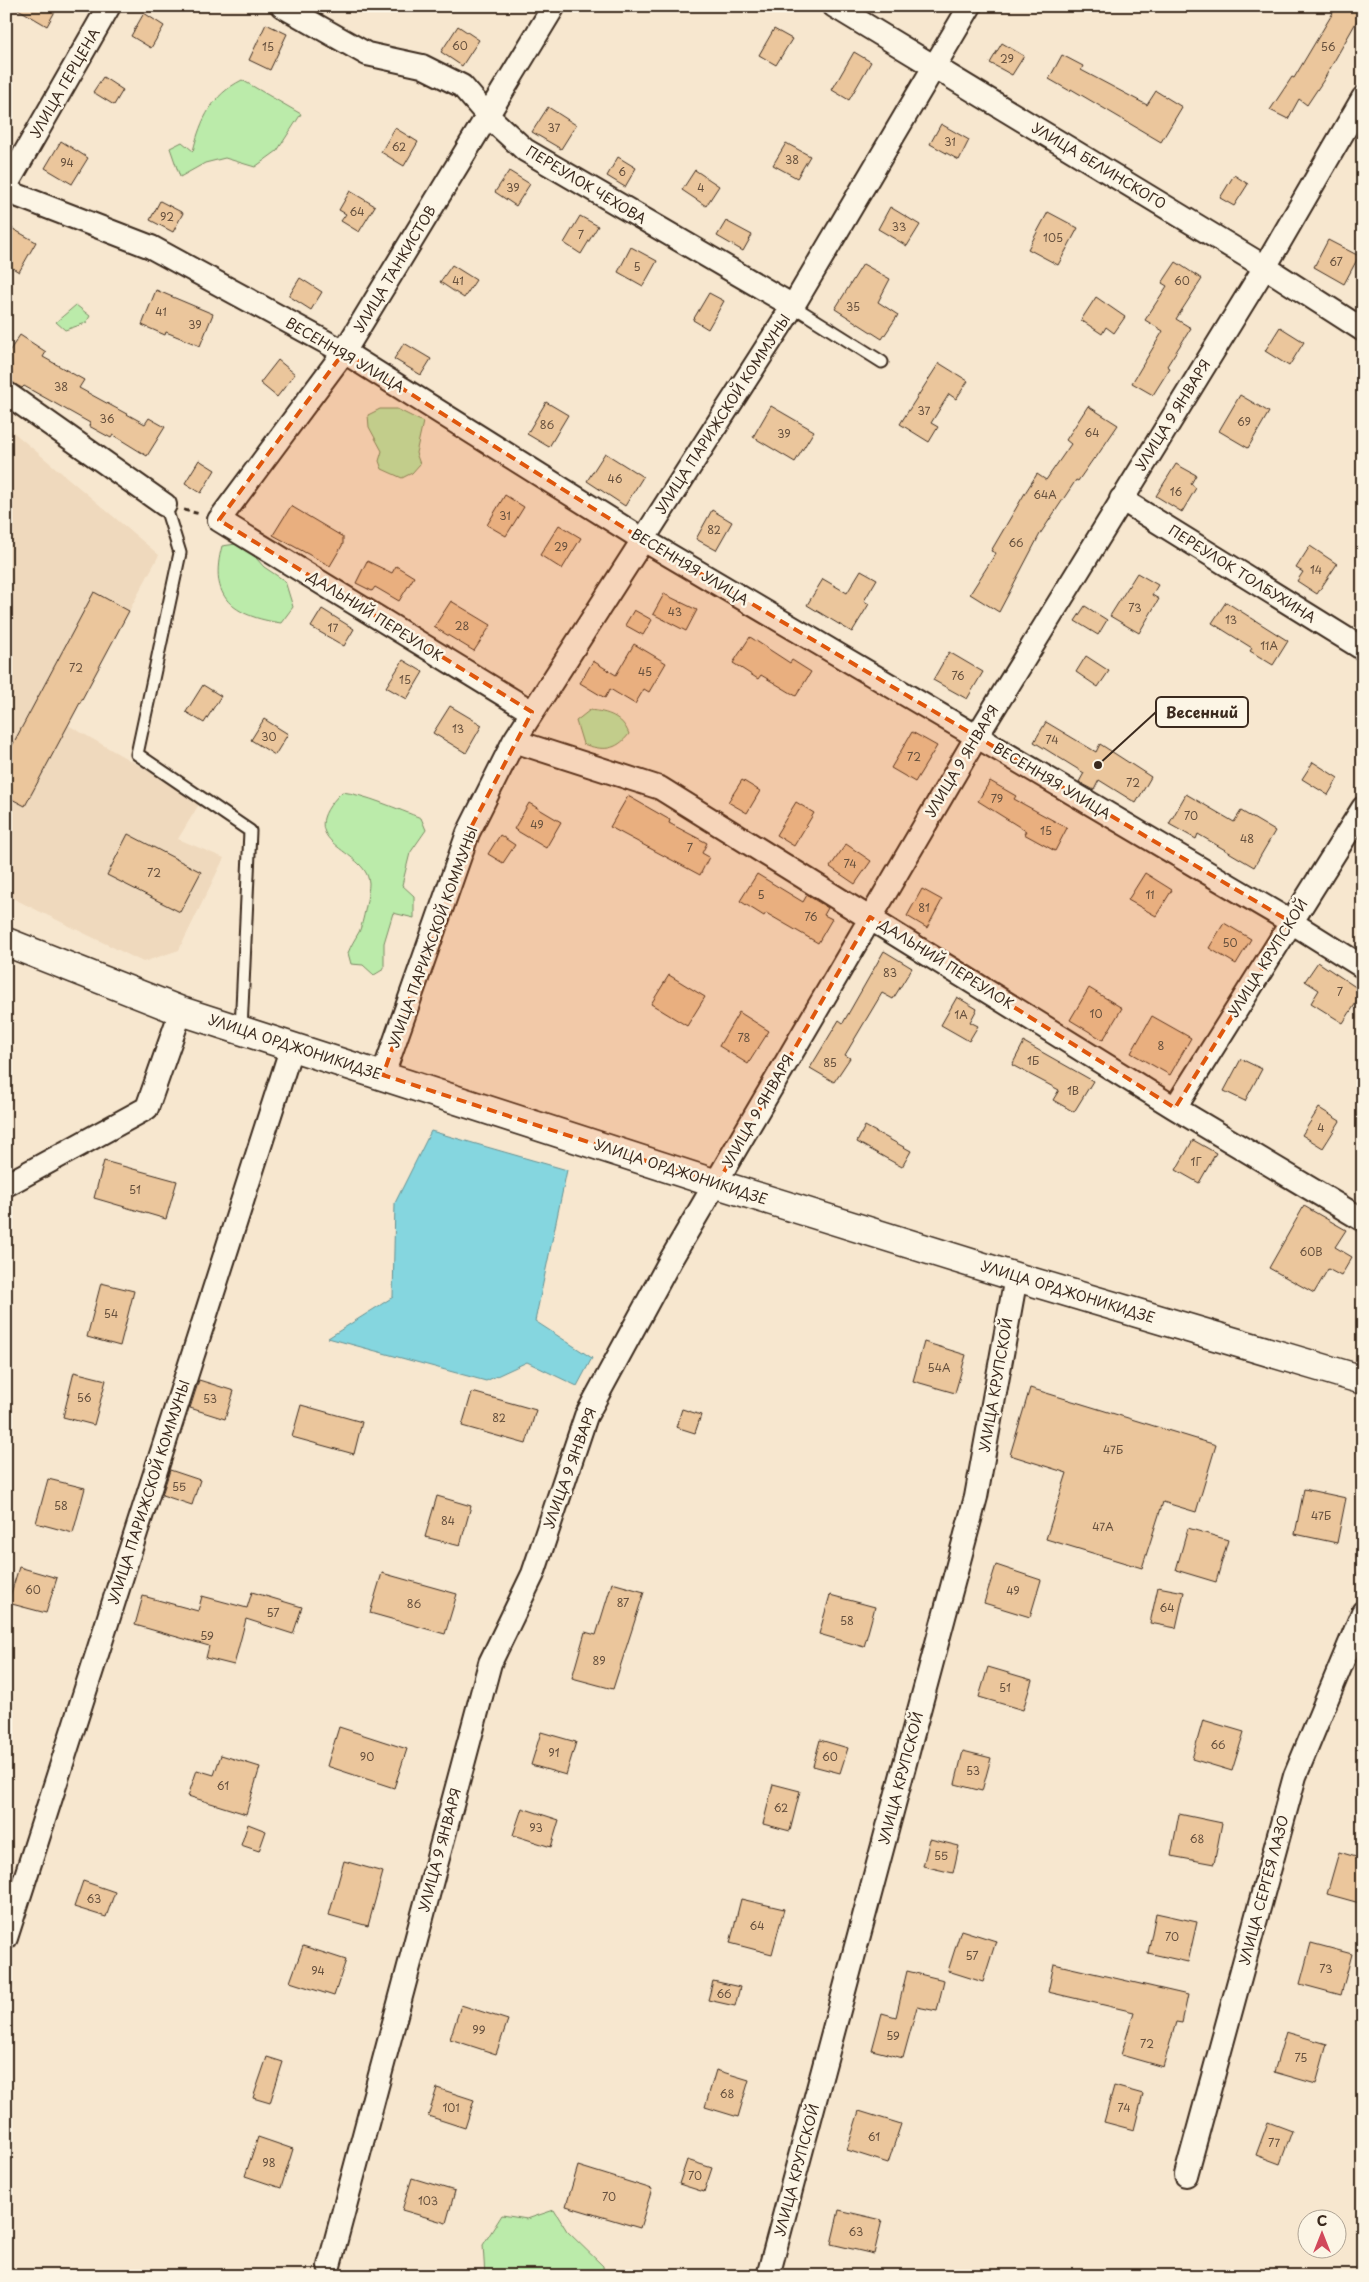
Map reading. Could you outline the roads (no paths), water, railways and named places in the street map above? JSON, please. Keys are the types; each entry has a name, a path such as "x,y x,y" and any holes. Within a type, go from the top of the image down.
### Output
{"main road":[{"name":"УЛИЦА ОРДЖОНИКИДЗЕ","path":"6,942 181,1011 717,1184 1016,1277 1363,1380"}],"street":[{"name":"УЛИЦА ГЕРЦЕНА","path":"6,186 109,6"},
{"name":"ПЕРЕУЛОК ЧЕХОВА","path":"282,6 366,54 422,66 462,86 488,116 525,150 793,306"},
{"name":"УЛИЦА ТАНКИСТОВ","path":"219,520 344,352 554,6"},
{"name":"УЛИЦА БЕЛИНСКОГО","path":"834,6 1265,267 1363,330"},
{"name":"УЛИЦА ПАРИЖСКОЙ КОММУНЫ","path":"383,1076 468,833 514,741 793,306 970,6"},
{"name":"УЛИЦА 9 ЯНВАРЯ","path":"329,2271 490,1663 533,1574 586,1416 670,1262 717,1184 870,917 1121,499 1265,267 1363,98"},
{"name":"ВЕСЕННЯЯ УЛИЦА","path":"6,191 151,248 344,352 642,539 1291,922 1363,967"},
{"path":"6,393 165,504"},
{"name":"ПЕРЕУЛОК ТОЛБУХИНА","path":"1121,499 1363,649"},
{"name":"ДАЛЬНИЙ ПЕРЕУЛОК","path":"219,520 532,712"},
{"name":"ДАЛЬНИЙ ПЕРЕУЛОК","path":"514,741 660,788 1174,1108 1363,1220"},
{"name":"УЛИЦА КРУПСКОЙ","path":"1174,1108 1363,808"},
{"path":"6,1185 147,1108 181,1011"},
{"name":"УЛИЦА ПАРИЖСКОЙ КОММУНЫ","path":"6,1938 292,1046"},
{"name":"УЛИЦА КРУПСКОЙ","path":"768,2276 976,1497 1016,1277"},
{"name":"УЛИЦА СЕРГЕЯ ЛАЗО","path":"1186,2175 1295,1776 1363,1612"}],"lane":[{"path":"793,306 882,362"},
{"path":"165,504 180,553 137,754 250,831 241,1030"}],"water":[{"path":"431,1131 567,1170 535,1321 592,1358 577,1386 527,1362 486,1381 328,1338 393,1297 395,1203"}],"place":[{"name":"Весенний","path":"1098,765"}]}
